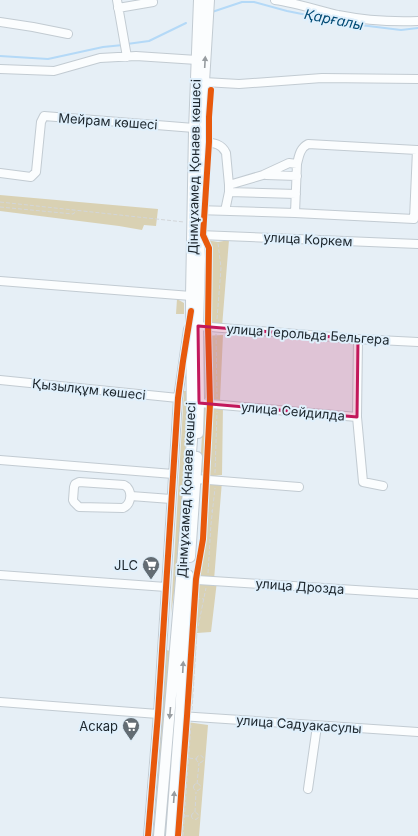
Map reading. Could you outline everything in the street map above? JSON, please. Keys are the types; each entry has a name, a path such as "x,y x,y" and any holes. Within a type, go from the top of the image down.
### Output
{"main road":[{"name":"Дінмұхамед Қонаев көшесі","path":"171,836 186,716 192,440 191,311 187,296 205,142 204,3"},
{"name":"Дінмұхамед Қонаев көшесі","path":"159,836 188,579 196,480 199,404 198,326 200,259 196,210 194,128 197,60 203,20"}],"street":[{"path":"275,0 289,2 338,15 368,19 418,21"},
{"path":"127,57 117,4 153,2"},
{"path":"0,22 68,34"},
{"path":"0,69 54,71 100,58 136,56 197,60"},
{"path":"204,82 239,84 322,78 418,79"},
{"name":"Мейрам көшесі","path":"0,173 31,177 36,172 41,122 44,116 194,128"},
{"path":"205,142 218,144 226,153 229,188 225,211"},
{"path":"196,210 416,219 417,150 308,144 302,148 297,164 296,213"},
{"path":"229,188 289,163 297,164"},
{"path":"263,175 297,176"},
{"path":"229,188 296,194"},
{"name":"улица Коркем","path":"199,235 418,244"},
{"path":"0,281 187,296"},
{"path":"148,836 158,714 178,398 191,311"},
{"name":"улица Герольда Бельгера","path":"198,326 358,339 418,342"},
{"name":"улица Сейдилда","path":"199,404 357,417 358,339"},
{"name":"Қызылқұм көшесі","path":"0,380 178,398"},
{"path":"357,417 363,482 383,486"},
{"path":"0,460 173,474"},
{"path":"196,480 299,487"},
{"path":"79,482 124,485 129,488 131,496 128,504 124,508 79,507 73,500 75,484 79,482"},
{"path":"131,496 171,499"},
{"path":"0,575 166,587"},
{"name":"улица Дрозда","path":"188,579 418,594"},
{"path":"0,702 158,714"},
{"name":"улица Садуакасулы","path":"186,716 418,732"},
{"path":"308,789 317,726"}],"path":[{"path":"0,202 185,222"},
{"path":"0,207 73,214 78,210"},
{"path":"205,542 212,511 215,481 217,327 221,268 218,242"},
{"path":"204,518 205,503"},
{"path":"205,511 212,511"},
{"path":"183,836 189,758 186,716 197,632 208,580 204,532"},
{"path":"188,579 195,598 194,605"},
{"path":"195,598 204,599"},
{"path":"178,836 194,613"},
{"path":"196,759 199,756 203,757 203,761 199,762"},
{"path":"189,758 196,759 199,762"},
{"path":"196,791 200,788 197,784 199,762"},
{"path":"191,816 195,820 198,817 198,814 195,813 196,791 193,787 197,784"},
{"path":"185,816 191,816 195,813"}],"highlighted area":[{"path":"198,326 358,339 357,417 199,403"}],"shaded area":[{"path":"0,195 158,209 156,226 144,225 142,230 0,211"},
{"path":"206,240 218,242 229,240 222,327 201,326"},
{"path":"177,299 184,303 184,314 176,314"},
{"path":"223,335 220,400 205,398 202,336"},
{"path":"184,391 187,391 185,467 179,560 171,613"},
{"path":"204,404 223,405 222,475 206,475 200,468"},
{"path":"203,480 222,481 214,580 217,581 211,632 197,633 192,706 188,706 197,552 200,541 203,539 205,511 202,486"},
{"path":"166,650 171,651 157,836 153,836 163,704"},
{"path":"187,722 208,725 199,836 177,836"}],"waterway":[{"name":"Қарғалы","path":"212,12 242,2 254,2 287,11 352,24 401,30 418,28"},
{"name":"Қарғалы","path":"127,44 149,41 186,23"},
{"name":"Қарғалы","path":"0,56 48,59 103,47 123,45"}],"cycle path":[{"path":"178,836 196,579 203,539 210,404 208,326 209,248 203,235 211,90"},
{"path":"148,836 158,714 178,398 191,311"}],"place":[{"name":"JLC","path":"151,580"},
{"name":"Аскар","path":"131,741"}]}
